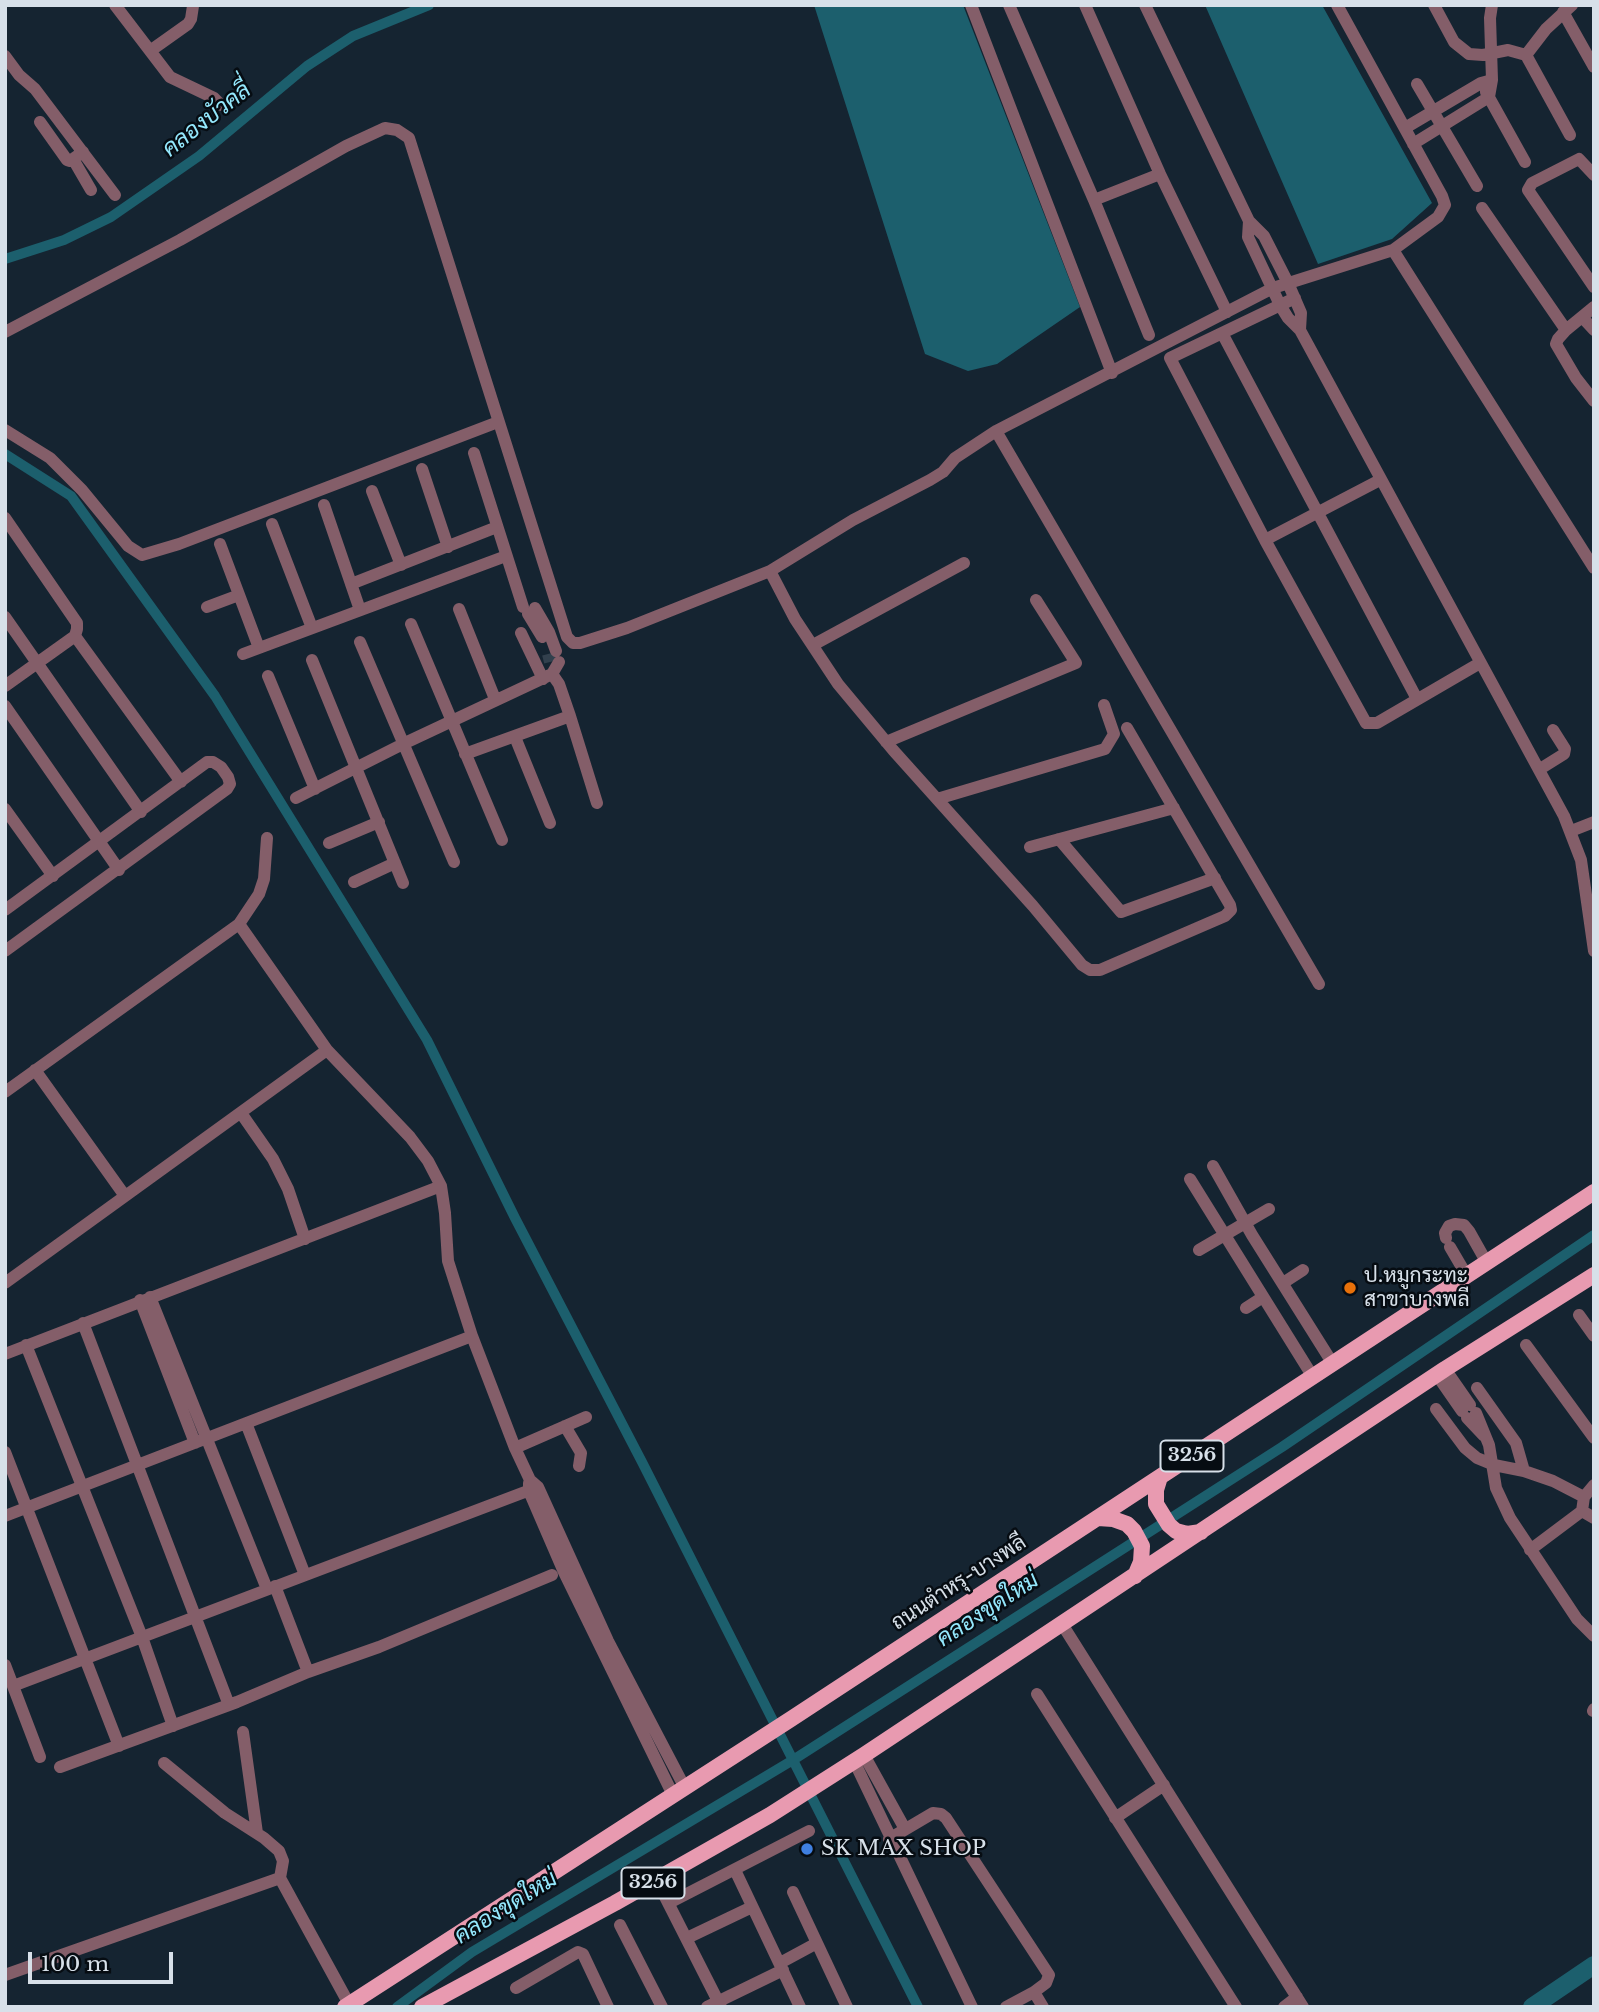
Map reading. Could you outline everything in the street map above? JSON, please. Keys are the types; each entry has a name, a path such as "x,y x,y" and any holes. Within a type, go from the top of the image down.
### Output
{"main road":[{"name":"ถนนตำหรุ-บางพลี","path":"347,2005 790,1720 1594,1192"},
{"name":"3256","path":"422,2007 657,1881 791,1802 1441,1372 1594,1275"},
{"path":"1160,1477 1156,1504 1165,1520 1176,1531 1187,1534 1201,1532"},
{"path":"1097,1518 1127,1524 1133,1531 1142,1546 1135,1576"}],"street":[{"path":"115,5 170,77 214,98 221,105"},
{"path":"971,5 1112,373"},
{"path":"1009,5 1149,335"},
{"path":"1085,5 1160,174 1227,312"},
{"path":"1145,5 1249,221 1264,236 1288,283 1301,313 1300,330"},
{"path":"5,332 180,240 346,146 385,128 397,130 409,138 567,637 573,643 580,643 627,628 770,570 853,520 937,476 955,458 996,430 1112,373 1273,288 1393,250 1438,217 1445,205 1337,5"},
{"path":"1434,5 1454,42 1460,47 1476,55 1508,50 1526,55 1570,135"},
{"path":"1492,5 1491,54 1487,82 1489,97 1525,162"},
{"path":"150,51 188,24 193,6"},
{"path":"1526,55 1567,8 1594,67"},
{"path":"5,56 19,75 35,89 78,155 114,195"},
{"path":"1405,128 1487,82"},
{"path":"1417,84 1477,186"},
{"path":"1413,144 1489,97"},
{"path":"40,122 67,160 78,155"},
{"path":"78,155 91,190"},
{"path":"1594,175 1579,159 1532,183 1528,190 1594,287"},
{"path":"1094,200 1160,174"},
{"path":"1482,208 1566,330"},
{"path":"1249,221 1248,237 1280,305 1300,330 1540,769 1571,831 1590,894 1594,951"},
{"path":"1393,250 1594,568"},
{"path":"1295,298 1170,358 1265,540 1366,723 1377,723 1480,663"},
{"path":"1594,307 1566,330 1556,344 1576,378 1594,401"},
{"path":"1582,317 1594,330"},
{"path":"1222,332 1417,699"},
{"path":"5,430 50,458 82,490 128,547 142,555 179,544 498,422"},
{"path":"996,430 1320,984"},
{"path":"474,453 519,594 546,634 552,664 597,803"},
{"path":"422,470 448,547"},
{"path":"1265,540 1380,480"},
{"path":"372,491 401,565"},
{"path":"324,505 360,610"},
{"path":"5,518 77,623 75,636 181,782"},
{"path":"272,523 313,628"},
{"path":"351,584 497,527"},
{"path":"220,544 259,648"},
{"path":"243,654 506,556"},
{"path":"813,646 964,563"},
{"path":"770,570 795,619 838,684 886,742 1090,971 1100,970 1229,914 1231,910 1127,728"},
{"path":"207,607 239,595"},
{"path":"886,742 1076,663 1036,600"},
{"path":"459,609 495,699"},
{"path":"5,617 141,812"},
{"path":"546,634 563,623"},
{"path":"411,624 502,840"},
{"path":"521,633 552,664"},
{"path":"5,686 75,636"},
{"path":"360,642 454,862"},
{"path":"312,660 403,883"},
{"path":"296,798 495,699 552,664"},
{"path":"268,676 315,789"},
{"path":"937,799 1105,749 1114,734 1104,705"},
{"path":"5,706 120,870"},
{"path":"465,754 570,716"},
{"path":"1540,769 1563,754 1565,749 1553,730"},
{"path":"515,737 550,823"},
{"path":"5,910 207,762 221,767 230,784 227,789 120,870 8,944"},
{"path":"5,808 53,876"},
{"path":"1030,847 1174,808"},
{"path":"328,843 379,822"},
{"path":"1571,831 1594,822"},
{"path":"5,1091 239,923 259,894 264,879 267,838"},
{"path":"1059,839 1121,912 1215,878"},
{"path":"354,882 395,863"},
{"path":"239,923 327,1050 410,1137 428,1161 441,1186 448,1261 472,1336 515,1448 564,1572 679,1791"},
{"path":"5,1283 327,1050"},
{"path":"35,1070 125,1196"},
{"path":"241,1113 272,1159 288,1189 305,1239"},
{"path":"1213,1166 1245,1223 1333,1364"},
{"path":"1190,1179 1313,1377"},
{"path":"5,1354 441,1186"},
{"path":"1199,1250 1269,1209"},
{"path":"1467,1276 1448,1243 1445,1233 1449,1226 1464,1225 1487,1264"},
{"path":"1283,1283 1303,1270"},
{"path":"1246,1308 1263,1297"},
{"path":"145,1298 201,1441 308,1672"},
{"path":"1579,1315 1594,1336"},
{"path":"83,1323 229,1705"},
{"path":"5,1516 472,1336"},
{"path":"1526,1345 1594,1438"},
{"path":"26,1346 142,1637 173,1726"},
{"path":"1441,1372 1485,1436 1494,1465 1496,1488 1510,1518 1577,1619 1594,1636"},
{"path":"1477,1388 1516,1443 1524,1471"},
{"path":"1436,1409 1465,1448 1476,1458 1553,1481 1584,1497"},
{"path":"515,1448 586,1417"},
{"path":"246,1423 305,1575"},
{"path":"565,1426 581,1453 579,1466"},
{"path":"5,1452 119,1746"},
{"path":"1530,1550 1582,1511 1584,1497 1594,1485"},
{"path":"13,1686 532,1486"},
{"path":"1582,1511 1594,1518"},
{"path":"60,1767 379,1647 552,1575"},
{"path":"1062,1624 1300,2002 1284,2007"},
{"path":"5,1665 40,1757"},
{"path":"1037,1694 1236,2007"},
{"path":"243,1732 257,1833"},
{"path":"859,1758 905,1829"},
{"path":"859,1758 889,1839 972,2007"},
{"path":"164,1763 225,1813 279,1851 283,1861 280,1878 347,2005"},
{"path":"1115,1818 1164,1785"},
{"path":"889,1839 933,1813 946,1818 1048,1975 1046,1983 1006,2007"},
{"path":"669,1903 809,1831"},
{"path":"735,1870 800,2007"},
{"path":"5,1975 280,1878"},
{"path":"657,1881 687,1938 716,2005 817,1943"},
{"path":"793,1892 847,2007"},
{"path":"687,1938 752,1907"},
{"path":"620,1925 662,2007"},
{"path":"516,1988 578,1952 583,1954 607,2003 591,2007"},
{"path":"1034,1992 1043,2007"}],"water":[{"path":"814,5 963,5 1080,307 997,364 968,371 925,354"},
{"path":"1205,5 1322,5 1432,203 1392,239 1318,264"}],"waterway":[{"name":"คลองบัวคลี่","path":"5,259 64,240 111,217 199,156 307,66 353,36 429,5"},
{"path":"5,454 71,496 215,696 427,1040 515,1218 642,1462 918,2007"},
{"name":"คลองขุดใหม่","path":"397,2007 472,1952 793,1760 1282,1447 1594,1235"},
{"path":"1532,2007 1594,1965"}],"tunnel":[{"path":"548,654 550,662"}],"place":[{"name":"ป.หมูกระทะ สาขาบางพลี","path":"1350,1288"},
{"name":"SK MAX SHOP","path":"807,1849"}]}
